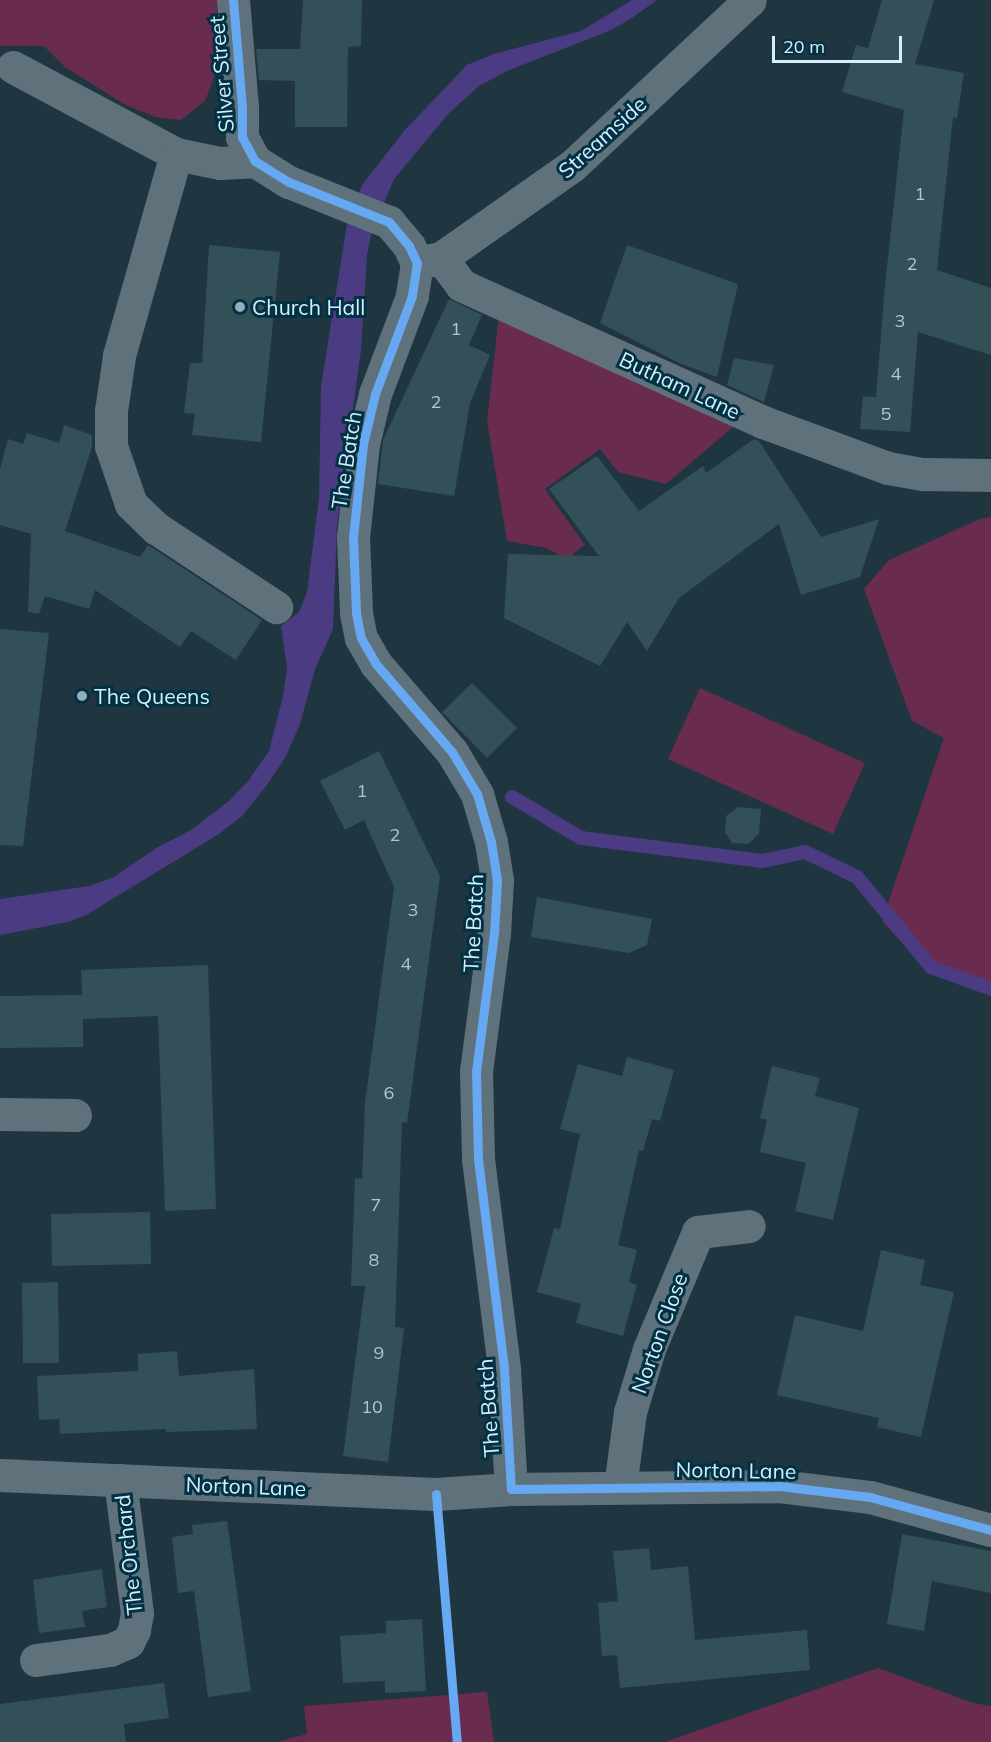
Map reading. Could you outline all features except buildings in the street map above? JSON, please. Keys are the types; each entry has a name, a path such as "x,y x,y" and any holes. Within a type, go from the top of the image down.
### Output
{"street":[{"name":"Silver Street","path":"233,0 242,107 242,137 255,161"},
{"name":"Streamside","path":"429,261 572,166 750,0"},
{"path":"13,67 176,154 220,163 255,161 288,182 389,222 409,246 429,261"},
{"path":"176,154 119,356 111,411 111,446 131,504 156,528 276,607"},
{"name":"Butham Lane","path":"429,261 462,285 763,422 888,468 923,474 976,475"},
{"name":"The Batch","path":"429,261 412,296 375,394 363,444 353,537 356,613 361,638 376,664 452,752 477,794 491,842 497,880 494,933 476,1071 478,1159 504,1369 511,1489"},
{"path":"0,1114 75,1115"},
{"name":"Norton Close","path":"620,1487 630,1412 649,1349 698,1232 749,1226"},
{"name":"Norton Lane","path":"0,1475 435,1494 511,1489 779,1486 870,1497 991,1530"},
{"name":"The Orchard","path":"36,1660 110,1650 128,1642 134,1630 137,1613 120,1480"}],"shaded area":[{"path":"0,0 217,0 217,69 205,101 181,120 155,117 124,104 65,67 44,46 0,46"},
{"path":"632,0 657,0 609,31 507,71 479,86 448,114 394,179 372,231 367,255 361,350 337,525 333,629 315,669 300,724 286,756 267,785 242,816 219,834 86,915 68,922 0,935 0,899 89,886 114,877 158,847 191,830 229,801 249,780 269,751 283,696 287,669 281,626 299,612 307,592 319,498 321,386 347,224 362,185 404,131 467,65 494,54 581,31"},
{"path":"499,315 734,426 666,484 618,472 600,449 545,489 585,545 566,559 547,548 507,541 487,421"},
{"path":"991,517 991,996 925,968 882,921 944,738 912,721 864,589 889,560 980,519"},
{"path":"700,688 865,763 833,834 668,759"},
{"path":"878,1668 973,1703 991,1706 991,1742 665,1742"},
{"path":"487,1692 494,1742 277,1742 307,1734 304,1706"}],"waterway":[{"path":"512,797 581,838 763,861 805,852 857,877 931,967 991,989"}],"cycle path":[{"path":"233,0 242,107 242,137 255,161 289,182 389,222 409,246 417,263 412,296 375,394 363,444 353,537 356,613 361,638 376,664 452,752 477,794 491,842 497,880 494,933 476,1071 478,1159 504,1369 511,1489 779,1486 870,1497 991,1530"},
{"path":"436,1494 457,1742"}],"place":[{"name":"Church Hall","path":"240,307"},
{"name":"The Queens","path":"82,696"}]}
